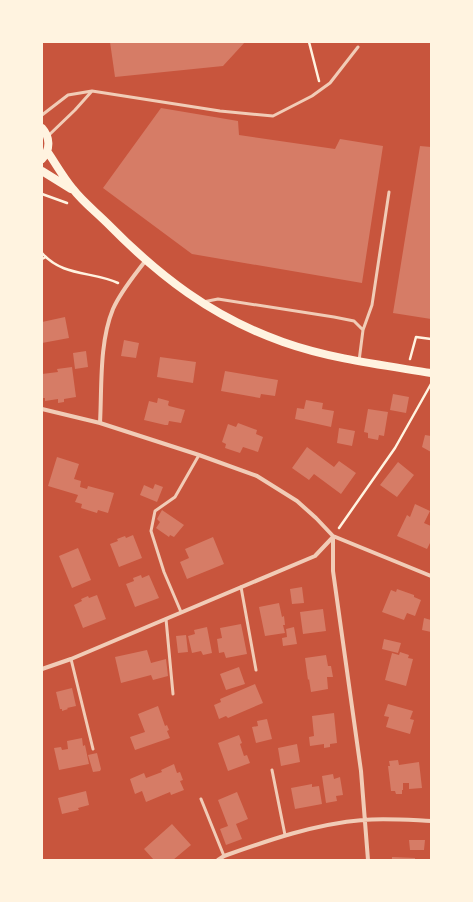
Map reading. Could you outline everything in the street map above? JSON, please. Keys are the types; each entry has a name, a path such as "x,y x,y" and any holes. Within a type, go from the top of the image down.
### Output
{"main road":[{"path":"42,128 48,137 49,144 42,159"},
{"path":"47,151 73,190"},
{"path":"42,171 73,190 163,275 200,302 241,325 308,350 407,370 431,373"}],"street":[{"path":"100,424 104,344 109,319 114,307 126,287 146,260"},
{"path":"42,409 100,424 199,454 256,476 297,501 333,536 431,576"},
{"path":"42,669 71,659 315,556 333,536"},
{"path":"333,536 333,570 361,771 368,860"},
{"path":"218,860 224,856 285,835 331,824 365,820 431,821"}],"lane":[{"path":"42,115 68,95 92,91 220,111 273,116 312,96 330,83 358,47"},
{"path":"48,137 76,110 92,91"},
{"path":"359,361 363,330 372,305 389,192"},
{"path":"200,302 218,299 334,317 354,321 363,330"},
{"path":"181,612 164,572 151,531 155,511 175,497 199,454"},
{"path":"241,587 256,670"},
{"path":"166,619 173,694"},
{"path":"71,659 93,749"},
{"path":"272,770 285,835"},
{"path":"201,799 224,856"}],"path":[{"path":"310,42 321,90"},
{"path":"42,194 66,203"},
{"path":"42,253 69,271 113,281 126,287"},
{"path":"42,259 46,257"},
{"path":"407,370 416,337 431,340"},
{"path":"333,536 395,448 431,383"}],"building":[{"path":"110,42 245,42 223,66 115,77"},
{"path":"161,108 238,121 239,135 335,149 340,139 383,146 362,283 192,254 103,188"},
{"path":"420,146 431,147 431,319 393,313"},
{"path":"65,317 69,338 42,343 42,322"},
{"path":"124,340 139,343 136,358 121,356"},
{"path":"86,351 88,367 75,369 73,353"},
{"path":"160,357 196,362 193,383 157,377"},
{"path":"72,367 76,397 64,399 64,402 58,403 58,399 45,401 45,398 42,398 42,374 58,372 57,369"},
{"path":"225,371 278,380 275,396 261,394 260,398 221,391"},
{"path":"393,394 409,397 406,413 390,410"},
{"path":"158,398 169,401 169,406 185,410 181,423 169,421 168,425 165,425 144,420 149,401 157,403"},
{"path":"306,400 323,403 322,409 334,411 331,427 295,419 297,408 304,409"},
{"path":"368,409 388,412 384,436 379,435 378,440 368,438 368,433 364,432"},
{"path":"238,423 257,430 256,434 263,437 258,452 243,447 240,453 225,448 226,444 222,442 228,424 236,427"},
{"path":"339,428 355,431 352,446 337,443"},
{"path":"425,435 431,436 431,452 422,447"},
{"path":"307,447 334,467 339,461 356,473 341,494 314,474 309,480 292,468"},
{"path":"57,457 79,464 74,479 81,481 80,487 87,489 88,486 114,493 108,513 98,510 97,513 81,508 82,504 75,502 78,495 48,486"},
{"path":"398,462 414,475 397,497 380,485"},
{"path":"155,484 163,487 157,502 140,495 144,485 153,489"},
{"path":"415,504 430,511 424,523 431,526 431,541 427,549 397,536 407,515 410,517"},
{"path":"162,510 184,525 174,537 170,535 169,537 156,528 160,522 157,519"},
{"path":"133,535 142,558 119,567 110,544 118,541 117,539 125,536 126,538"},
{"path":"213,537 224,564 187,579 180,562 189,558 185,549"},
{"path":"78,548 91,580 72,588 59,556"},
{"path":"141,575 142,578 149,575 159,598 135,607 126,584 134,581 133,578"},
{"path":"302,587 304,603 292,604 290,589"},
{"path":"397,589 414,595 414,597 421,600 415,616 407,613 404,620 382,612 391,590 396,592"},
{"path":"97,595 106,619 83,628 74,605 82,601 81,599 88,596 89,598"},
{"path":"279,603 282,617 284,616 285,625 283,625 285,633 265,636 259,607"},
{"path":"323,609 326,631 303,634 300,612"},
{"path":"424,618 431,620 431,632 422,630"},
{"path":"241,624 247,654 226,658 224,652 219,653 217,639 222,638 220,628"},
{"path":"207,627 212,653 203,655 201,651 192,653 188,636 195,634 194,630"},
{"path":"294,627 297,644 283,646 282,638 287,637 286,629"},
{"path":"186,635 188,652 178,653 176,636"},
{"path":"384,639 401,643 398,653 382,649"},
{"path":"147,650 151,663 166,659 168,676 153,680 151,675 121,683 115,657"},
{"path":"400,652 409,655 408,658 413,659 406,686 385,680 392,653 399,655"},
{"path":"326,655 328,666 331,666 333,677 327,677 328,689 311,692 305,658"},
{"path":"239,667 245,684 226,690 220,674"},
{"path":"255,684 263,703 228,718 226,716 219,719 214,705 221,702 220,699"},
{"path":"72,688 76,706 62,711 62,709 60,709 56,692"},
{"path":"388,704 413,711 410,719 414,720 410,734 386,727 389,717 384,716"},
{"path":"158,706 165,726 167,725 169,730 167,731 170,738 135,750 130,737 145,732 138,714"},
{"path":"334,713 337,743 330,744 330,747 324,748 324,744 310,746 309,737 314,736 312,716"},
{"path":"267,719 272,739 256,743 252,727 258,726 257,721"},
{"path":"239,735 244,756 247,755 250,763 228,771 218,743"},
{"path":"82,738 89,764 59,770 54,748 61,747 62,750 68,749 67,741"},
{"path":"297,744 300,762 281,766 278,748"},
{"path":"97,753 101,769 100,771 93,772 88,755"},
{"path":"398,760 399,765 419,762 422,788 409,789 409,783 403,783 402,794 396,794 395,791 391,791 388,766 390,766 389,761"},
{"path":"174,764 177,773 180,772 183,780 180,781 184,790 171,795 170,792 146,802 142,791 135,794 130,779 144,773 146,778 162,772 161,770"},
{"path":"333,774 334,779 340,777 343,795 336,796 337,801 326,803 322,776"},
{"path":"312,784 312,787 319,786 322,804 295,809 291,788"},
{"path":"86,791 89,805 78,808 79,810 62,814 58,798"},
{"path":"237,792 248,819 236,824 242,839 226,845 220,829 228,826 218,800"},
{"path":"172,824 191,845 173,860 154,860 144,849"},
{"path":"409,840 425,840 424,850 410,850"},
{"path":"392,857 415,858 415,860 392,860"}]}
